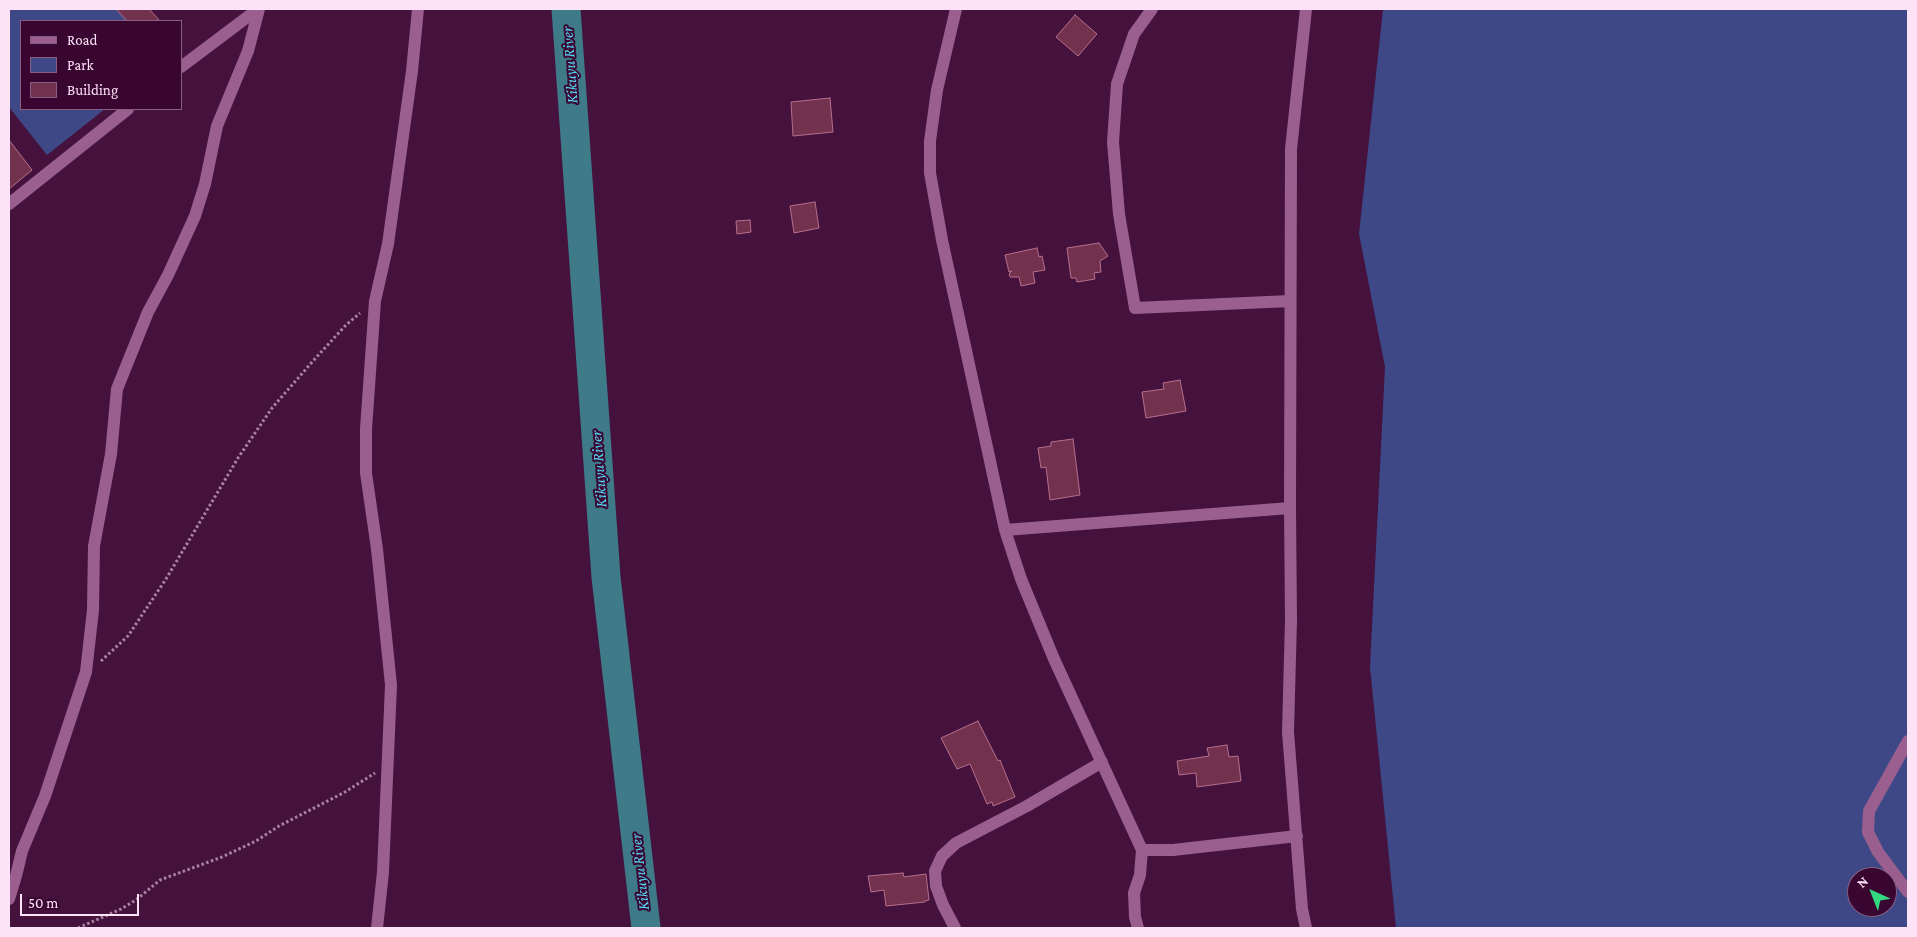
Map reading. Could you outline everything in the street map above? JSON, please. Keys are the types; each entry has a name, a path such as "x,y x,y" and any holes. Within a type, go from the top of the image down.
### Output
{"street":[{"path":"182,66 258,9"},
{"path":"9,899 22,850 45,796 86,672 93,610 94,546 111,454 117,389 148,312 168,275 195,216 205,184 217,126 248,51 258,9"},
{"path":"377,928 383,872 391,685 378,549 366,474 366,429 375,301 388,244 412,70 418,9"},
{"path":"956,9 937,90 930,141 930,173 942,240 1005,530 1021,579 1050,650 1142,850 1140,875 1134,893 1135,917 1138,928"},
{"path":"1152,9 1134,34 1117,84 1112,142 1119,214 1135,308 1290,301"},
{"path":"1305,9 1291,149 1290,508 1292,620 1288,732 1302,909 1306,928"},
{"path":"9,204 127,110"},
{"path":"1005,530 1290,508"},
{"path":"1908,741 1869,811 1868,832 1878,852 1908,892"},
{"path":"956,928 943,905 936,886 935,871 942,856 956,843 1027,806 1102,762"},
{"path":"1142,850 1172,850 1296,836"}],"path":[{"path":"86,672 106,657 128,636 166,579 238,458 272,408 346,325 375,301"},
{"path":"78,928 121,909 136,900 160,880 222,857 256,841 279,826 345,792 387,765"}],"green space":[{"path":"9,9 126,9 135,20 20,20 20,110 104,110 47,155 9,107"},
{"path":"1383,9 1908,9 1908,928 1396,928 1370,667 1385,367 1359,234"}],"building":[{"path":"116,9 149,9 159,20 126,20"},
{"path":"1075,15 1097,34 1078,56 1056,37"},
{"path":"830,98 833,132 793,136 791,102"},
{"path":"9,140 32,170 9,189"},
{"path":"815,202 819,228 794,233 790,206"},
{"path":"750,220 751,232 737,234 736,221"},
{"path":"1099,243 1108,256 1100,261 1101,272 1094,273 1095,279 1077,282 1076,278 1071,278 1067,248"},
{"path":"1037,248 1039,257 1042,256 1045,270 1033,272 1035,283 1021,286 1019,277 1010,277 1009,274 1012,271 1009,272 1005,255"},
{"path":"1180,380 1186,411 1146,418 1142,392 1164,389 1163,383"},
{"path":"1073,439 1080,495 1050,500 1046,467 1041,468 1038,448 1051,446 1051,442"},
{"path":"978,721 998,761 1000,760 1015,797 993,806 992,802 987,804 970,764 957,769 941,738"},
{"path":"1227,745 1229,757 1238,756 1241,781 1197,787 1196,773 1179,775 1177,761 1209,756 1207,748"},
{"path":"903,873 904,877 926,874 929,900 886,906 884,890 871,892 868,876"}],"waterway":[{"name":"Kikuyu River","path":"566,9 606,577 646,928"}]}
